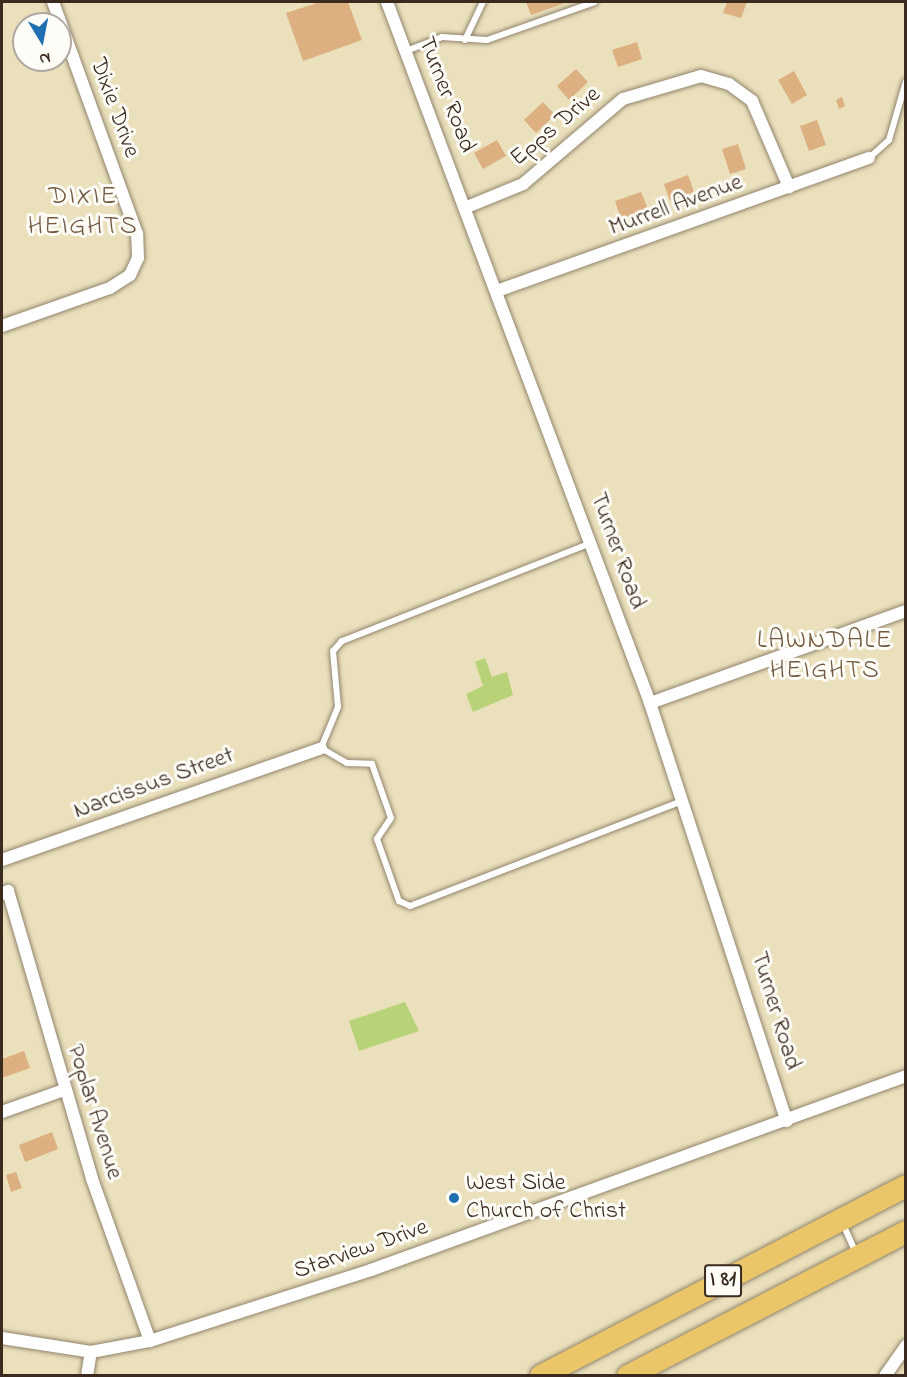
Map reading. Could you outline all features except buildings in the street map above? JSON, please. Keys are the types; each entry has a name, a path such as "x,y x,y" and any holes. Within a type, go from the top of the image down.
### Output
{"highway":[{"name":"I 81","path":"541,1376 906,1186"},
{"name":"I 81","path":"628,1376 906,1232"}],"street":[{"name":"Dixie Drive","path":"2,326 110,288 129,275 139,246 123,195 53,2"},
{"name":"Turner Road","path":"387,2 466,207 650,703 684,800 787,1121"},
{"name":"Epps Drive","path":"466,207 523,184 623,99 701,76 729,84 752,101 789,187"},
{"name":"Murrell Avenue","path":"497,291 869,158"},
{"path":"650,703 906,611"},
{"name":"Narcissus Street","path":"2,860 321,748"},
{"name":"Poplar Avenue","path":"5,893 64,1090 150,1341"},
{"name":"Starview Drive","path":"2,1338 92,1352 150,1341 371,1270 906,1076"},
{"path":"2,1112 64,1090"},
{"path":"885,1376 906,1346"},
{"path":"87,1376 92,1352"}],"lane":[{"path":"465,40 483,2"},
{"path":"406,51 442,37 487,40 595,2"},
{"path":"869,158 889,140 906,81"},
{"path":"592,543 342,641 333,651 338,707 321,748 347,763 372,765 391,818 377,839 399,901 410,906 684,800"},
{"path":"841,1220 858,1256"}],"green space":[{"path":"485,658 492,677 507,672 513,695 473,712 466,694 483,686 475,662"},
{"path":"405,1002 419,1031 359,1051 349,1021"}],"place":[{"name":"West Side Church of Christ","path":"454,1198"}],"district":[{"name":"DIXIE HEIGHTS","path":"83,212"},
{"name":"LAWNDALE HEIGHTS","path":"825,657"}]}
